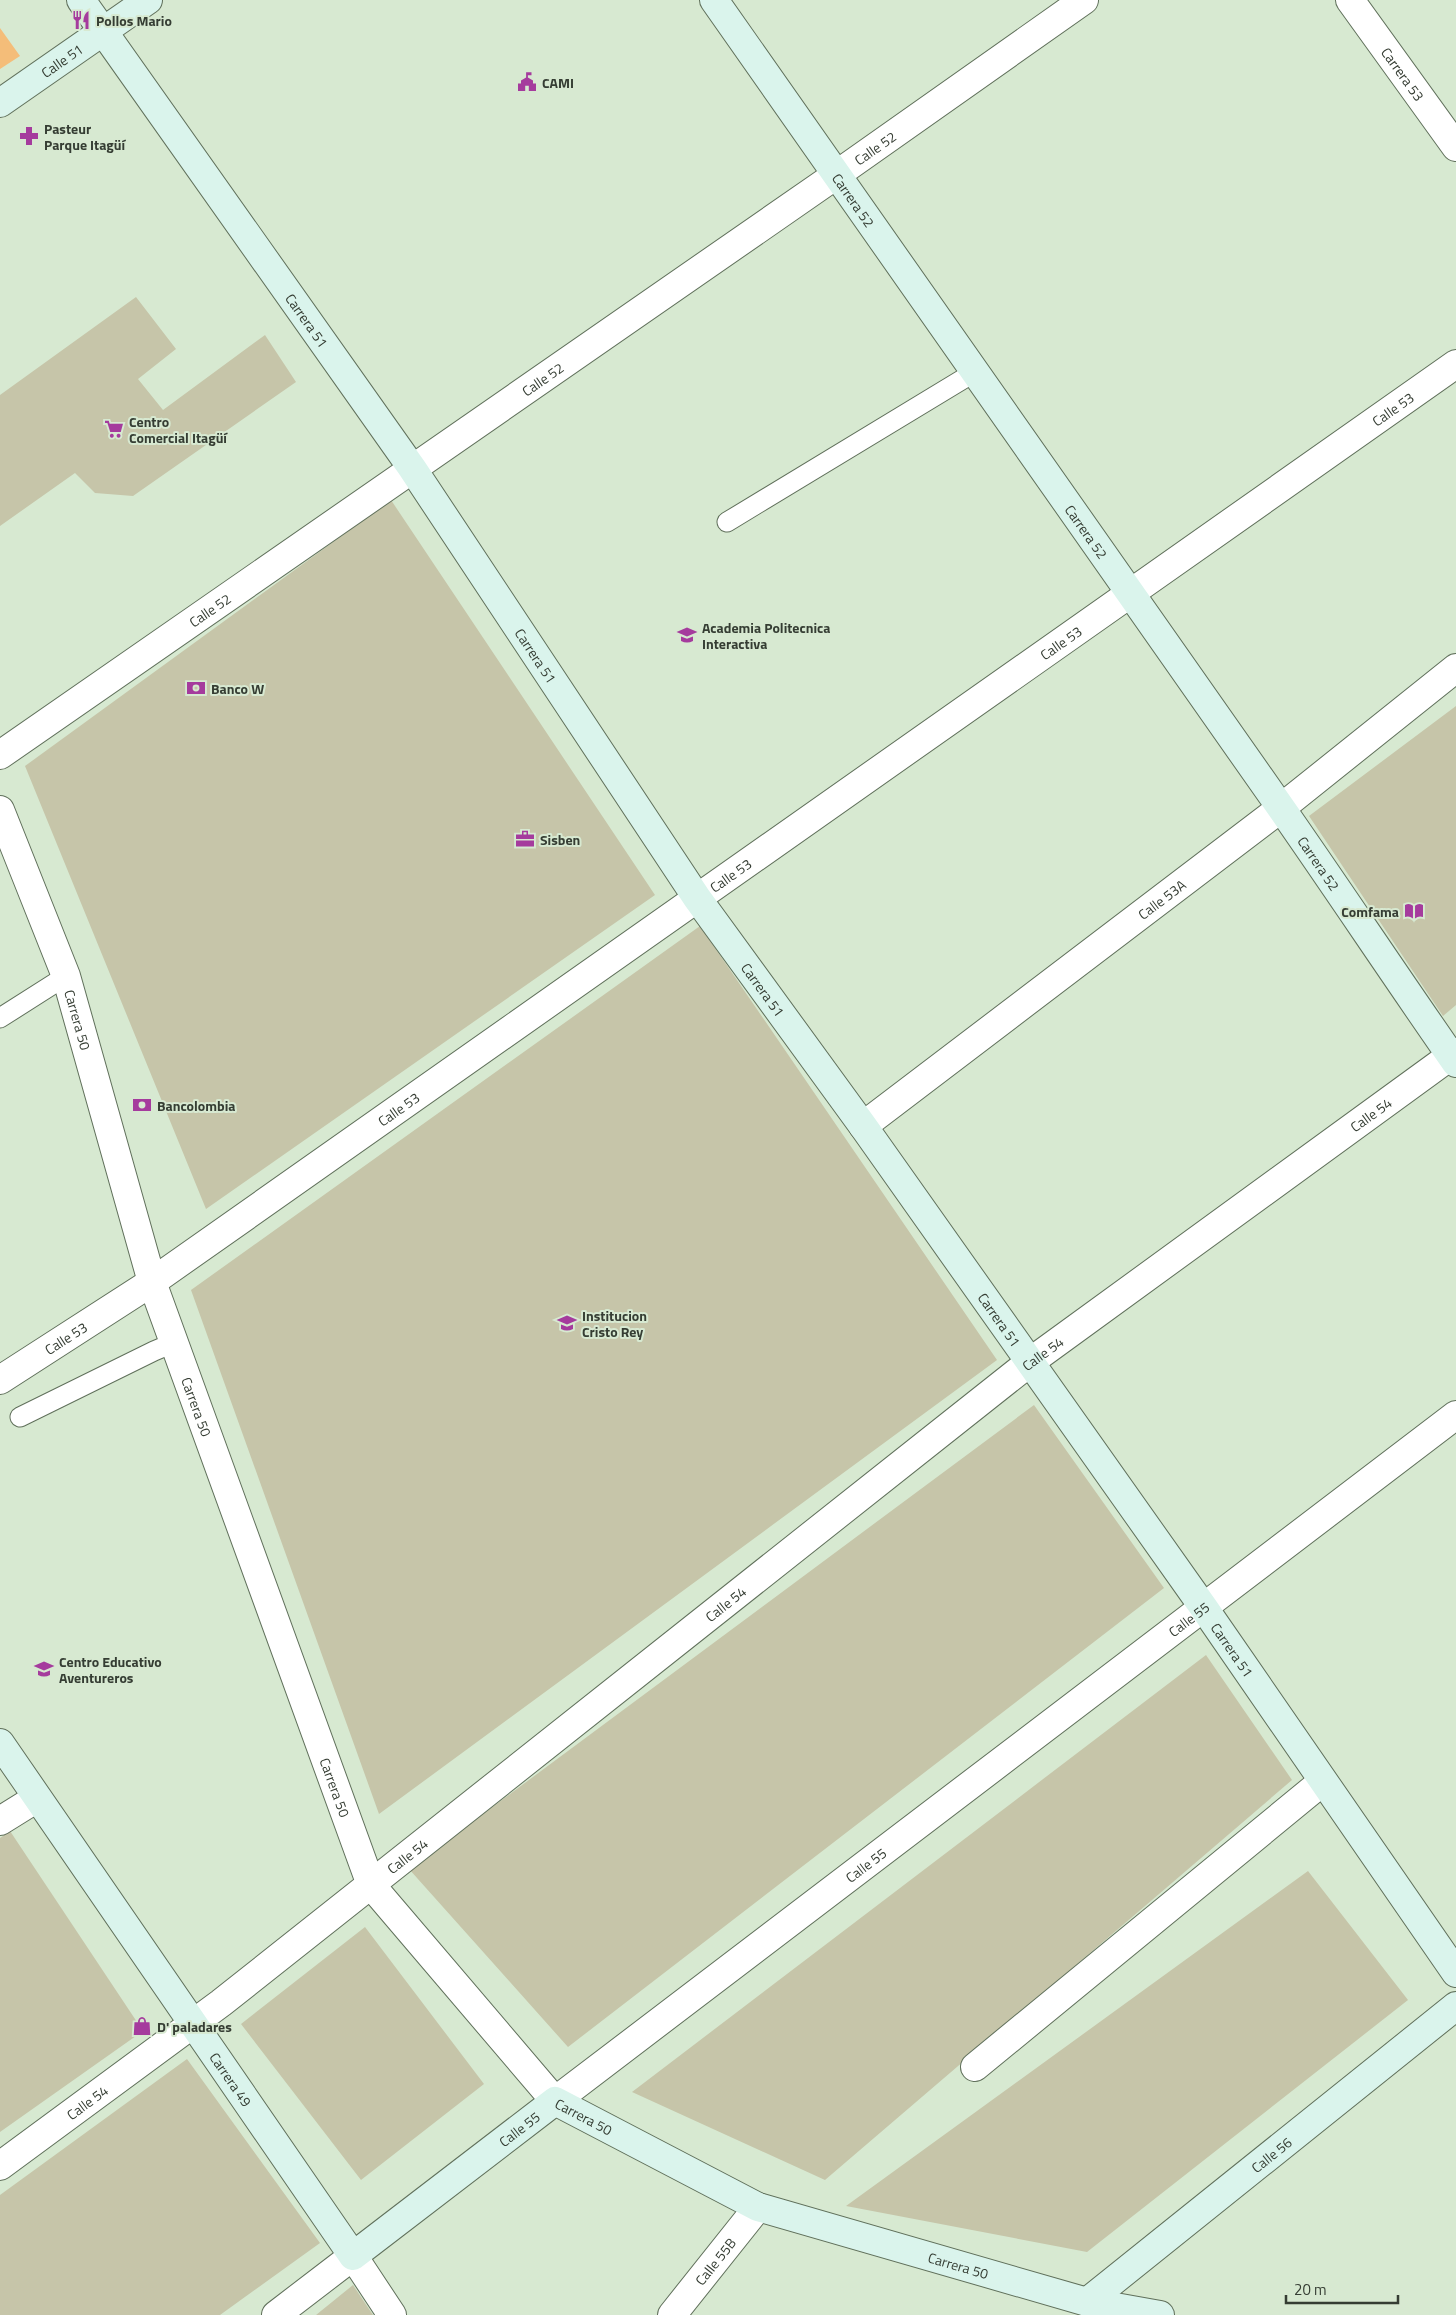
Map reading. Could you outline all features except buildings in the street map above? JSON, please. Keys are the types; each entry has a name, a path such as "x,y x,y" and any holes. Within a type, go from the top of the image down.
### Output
{"main road":[{"name":"Carrera 51","path":"81,0 412,468 697,898 863,1126 1204,1608 1322,1782 1456,1973"},
{"name":"Calle 51","path":"0,103 102,30 148,0"},
{"name":"Carrera 52","path":"714,0 973,373 1054,483 1130,595 1454,1057"},
{"name":"Carrera 49","path":"0,1743 192,2025 353,2256"},
{"name":"Calle 56","path":"1087,2302 1456,2006"},
{"name":"Carrera 50","path":"555,2102 758,2207 1087,2302 1160,2315"},
{"name":"Calle 55","path":"353,2256 555,2102"}],"street":[{"name":"Calle 52","path":"0,755 836,175 1084,0"},
{"name":"Carrera 53","path":"1350,0 1456,147"},
{"name":"Calle 53","path":"0,1380 152,1282 1456,364"},
{"name":"Calle 53A","path":"863,1126 1280,808 1456,668"},
{"name":"Carrera 50","path":"0,810 66,976 152,1282 173,1343 371,1886 555,2102"},
{"name":"Calle 54","path":"0,2166 192,2025 371,1886 1030,1362 1454,1057"},
{"name":"Calle 55","path":"555,2102 1456,1415"},
{"path":"975,2067 1322,1782"},
{"path":"0,1820 38,1798"},
{"name":"Calle 55B","path":"672,2315 758,2207"},
{"name":"Calle 55","path":"276,2315 353,2256"},
{"name":"Carrera 49","path":"353,2256 392,2315"}],"lane":[{"path":"727,522 973,373"},
{"path":"0,1018 66,976"},
{"path":"20,1417 173,1343"}],"shaded area":[{"path":"0,28 20,56 0,69"}],"place":[{"name":"Pollos Mario","path":"81,20"},
{"name":"CAMI","path":"527,82"},
{"name":"Pasteur Parque Itagüí","path":"29,136"},
{"name":"Centro Comercial Itagüí","path":"114,429"},
{"name":"Academia Politecnica Interactiva","path":"687,635"},
{"name":"Banco W","path":"196,688"},
{"name":"Sisben","path":"525,839"},
{"name":"Comfama","path":"1414,911"},
{"name":"Bancolombia","path":"142,1105"},
{"name":"Institucion Cristo Rey","path":"567,1323"},
{"name":"Centro Educativo Aventureros","path":"44,1669"},
{"name":"D' paladares","path":"142,2026"}]}
